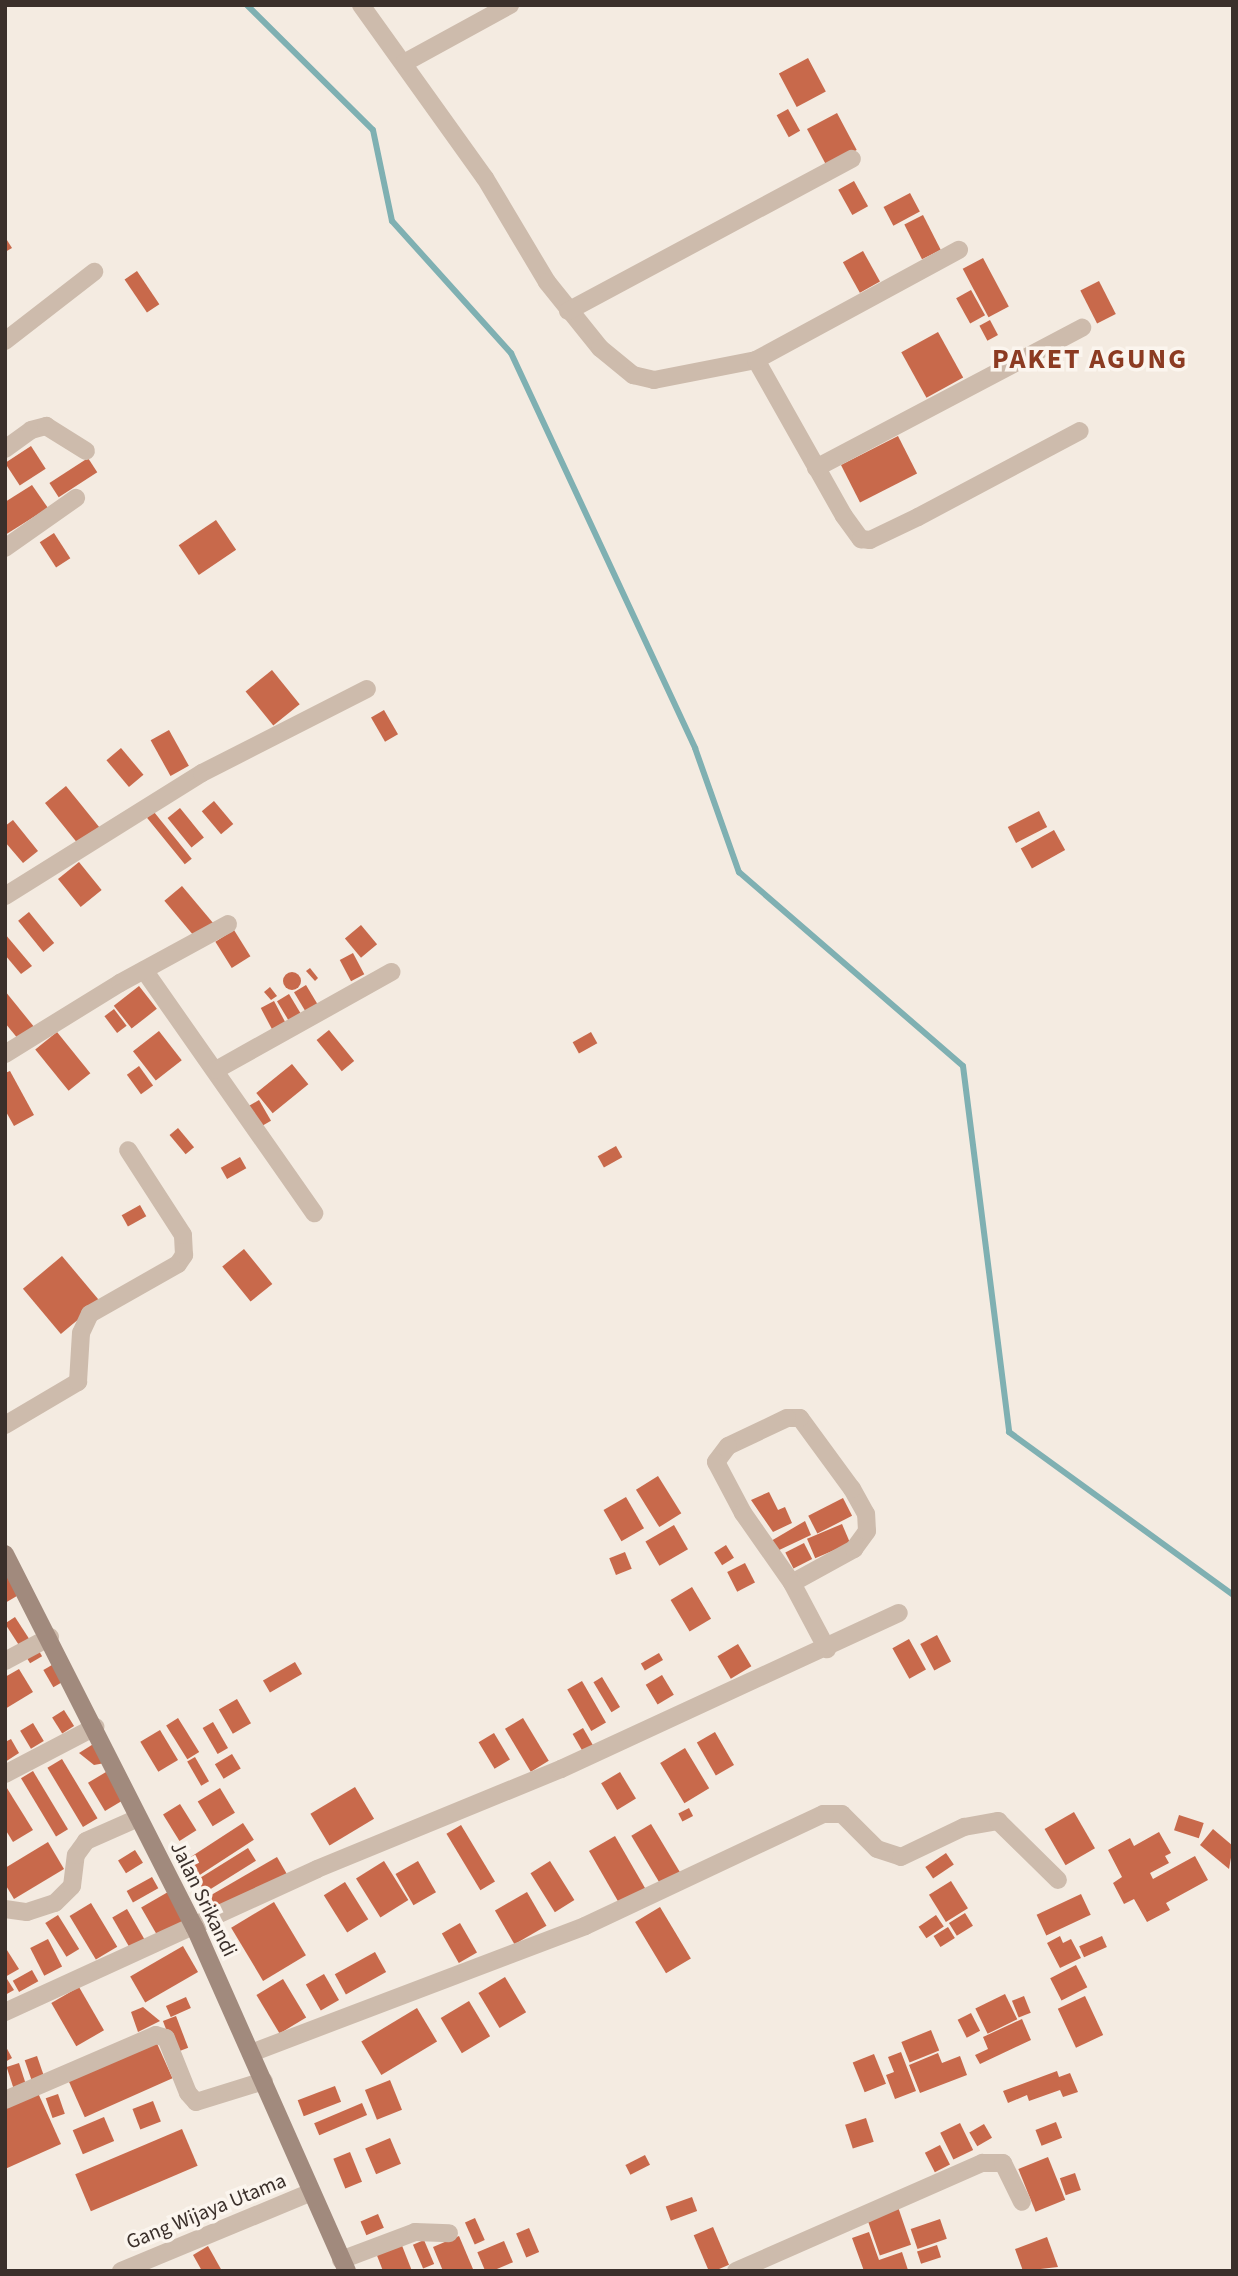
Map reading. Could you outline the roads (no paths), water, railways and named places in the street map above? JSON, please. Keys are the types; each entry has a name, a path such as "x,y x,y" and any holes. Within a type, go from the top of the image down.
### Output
{"street":[{"path":"361,5 485,177 568,312 600,348 643,378 665,380 756,360 959,250"},
{"path":"404,63 510,5"},
{"path":"568,312 852,159"},
{"path":"5,341 94,272"},
{"path":"816,468 1082,328"},
{"path":"756,360 853,532 870,540 1080,431"},
{"path":"5,449 31,430 46,426 86,451"},
{"path":"5,548 76,498"},
{"path":"5,896 211,767 367,689"},
{"path":"5,1054 144,970 228,924"},
{"path":"144,970 314,1213"},
{"path":"216,1070 391,972"},
{"path":"5,1425 78,1382 81,1333 90,1314 178,1264 184,1255 183,1235 128,1150"},
{"path":"792,1584 854,1549 867,1531 866,1514 852,1489 800,1418 787,1418 727,1446 716,1462 743,1513 792,1584 827,1649"},
{"name":"Jalan Srikandi","path":"5,1554 50,1637 195,1928 264,2081 309,2193 344,2265"},
{"path":"5,2012 195,1928 317,1869 561,1769 827,1649 900,1613"},
{"path":"5,1661 50,1637"},
{"path":"5,1774 95,1727"},
{"path":"251,2053 585,1926 823,1814 842,1814 877,1849 901,1857 964,1827 998,1821 1058,1880"},
{"path":"5,1909 27,1912 55,1903 72,1885 76,1855 86,1841 138,1818"},
{"path":"5,2099 156,2035 166,2038 196,2102 264,2081"},
{"path":"736,2271 982,2162 1003,2163 1022,2202"},
{"name":"Gang Wijaya Utama","path":"121,2271 309,2193"},
{"path":"344,2265 415,2232 449,2233"}],"waterway":[{"path":"247,5 373,130 392,221 511,353 695,748 739,872 963,1066 1009,1432 1233,1595"}],"district":[{"name":"PAKET AGUNG","path":"1090,359"}]}
